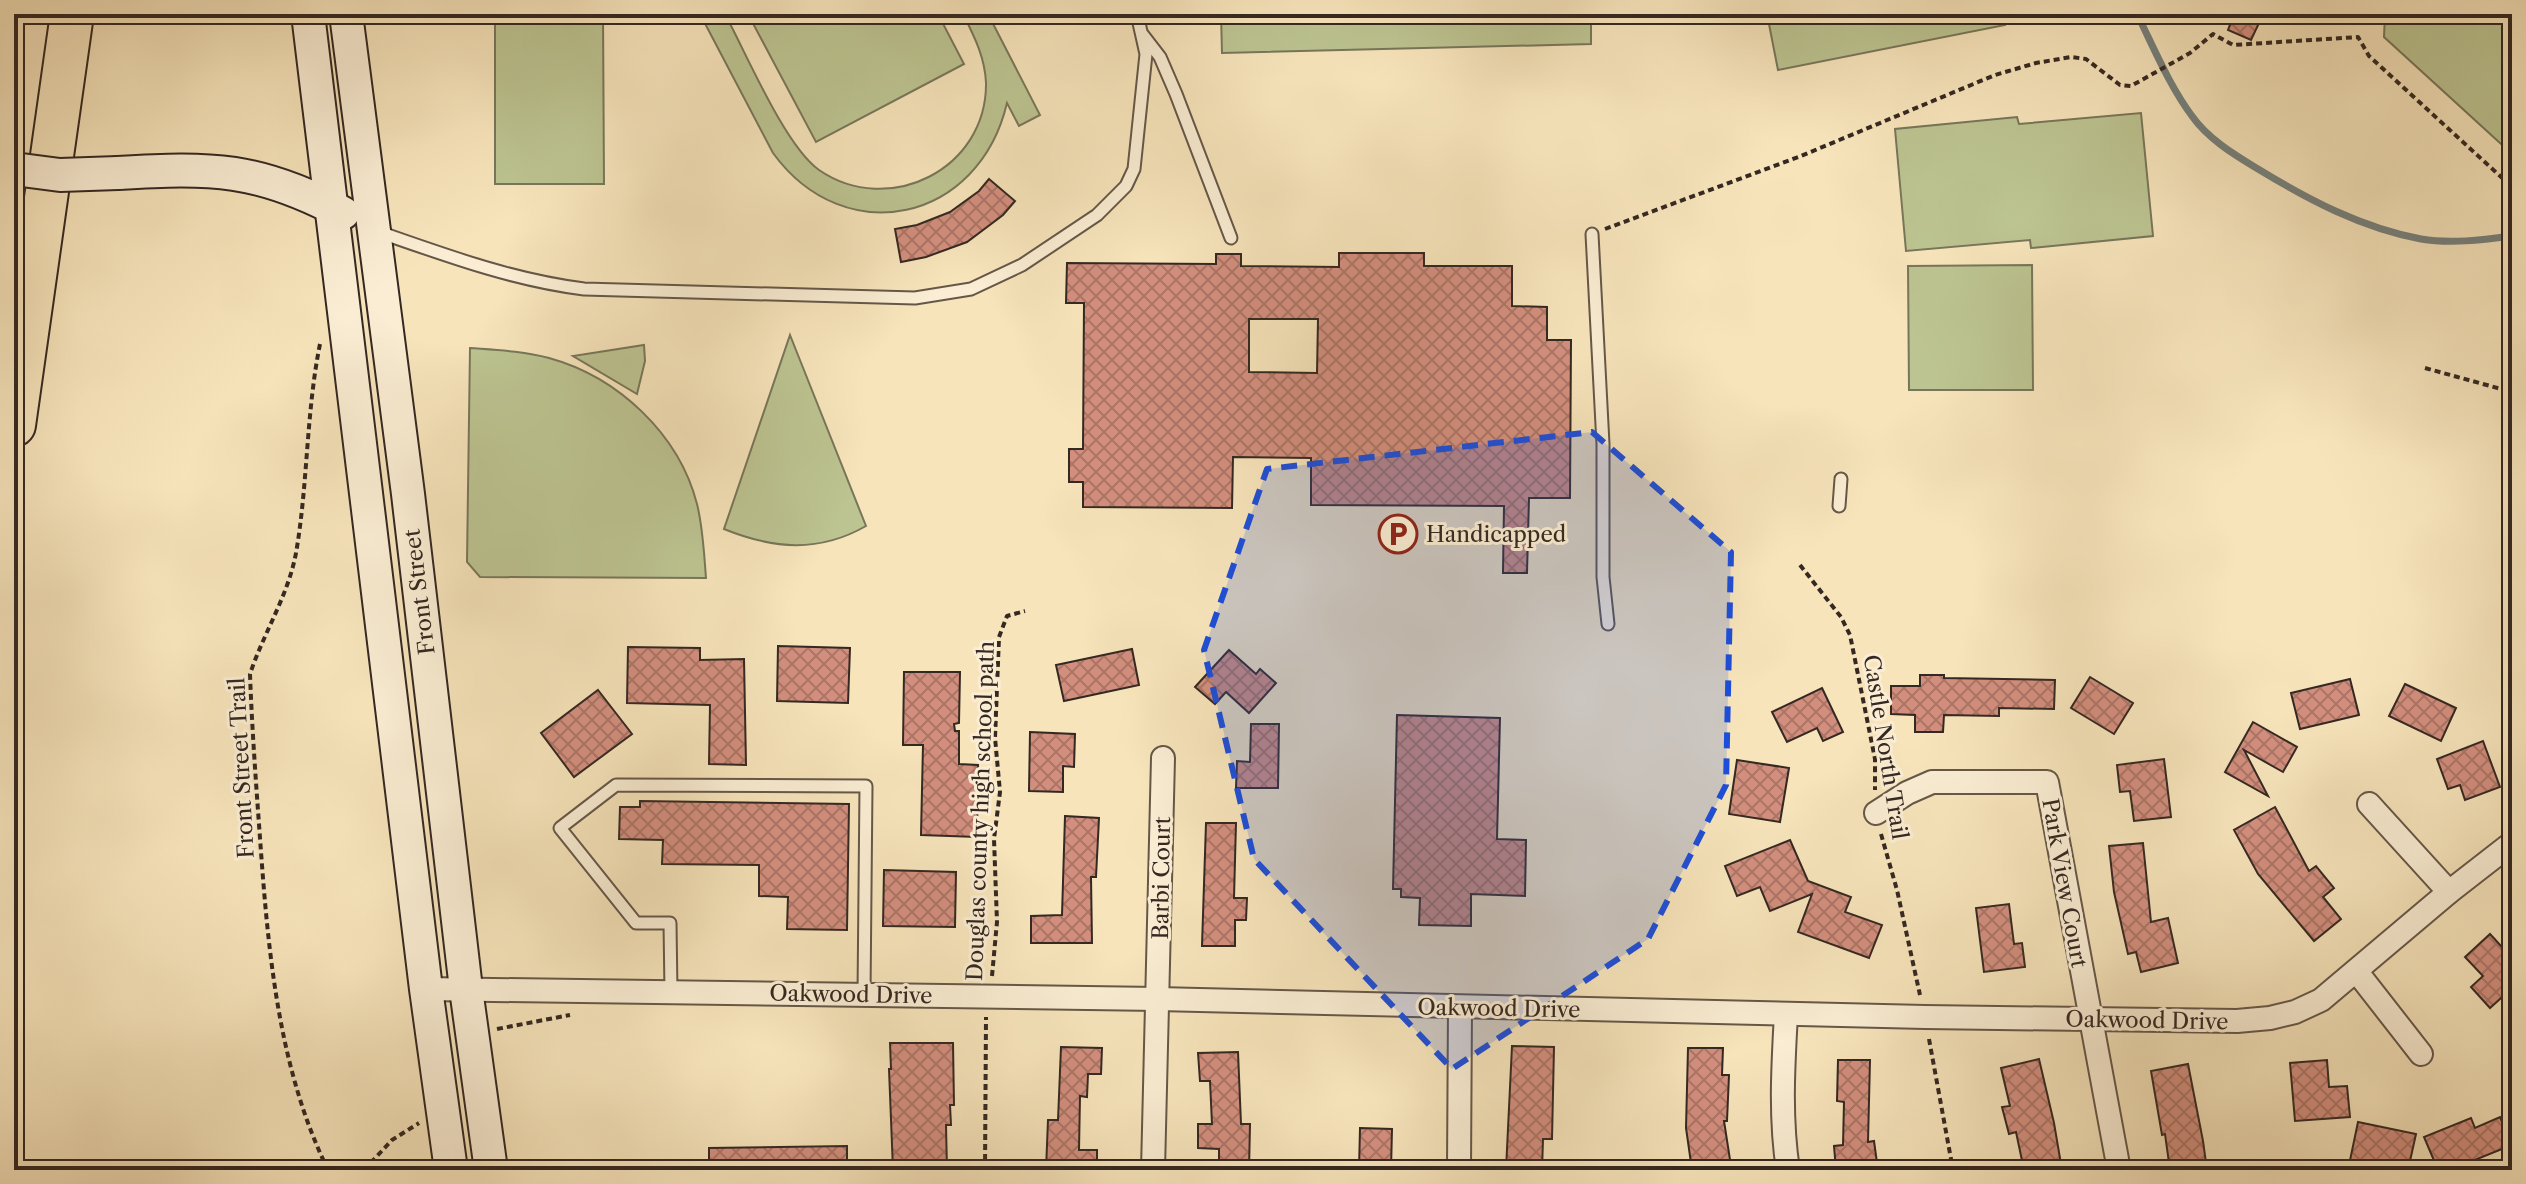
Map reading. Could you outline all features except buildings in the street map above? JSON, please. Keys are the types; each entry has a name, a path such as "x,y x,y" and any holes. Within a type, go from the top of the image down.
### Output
{"highway":[{"path":"14,425 72,14"}],"main road":[{"name":"Front Street","path":"308,14 426,989 451,1170"},
{"name":"Front Street","path":"346,14 491,1170"},
{"path":"14,169 60,175 198,169 236,173 294,189 374,230"}],"street":[{"name":"Barbi Court","path":"1153,1170 1163,758"},
{"name":"Park View Court","path":"1876,813 1907,793 1932,782 2047,782 2090,1019"},
{"path":"2369,804 2449,892"},
{"name":"Oakwood Drive","path":"426,989 989,996 2237,1021 2295,1012 2321,1000 2512,843"},
{"path":"2357,972 2421,1054"},
{"path":"1459,1170 1460,1007"},
{"path":"1786,1014 1782,1101 1788,1170"},
{"path":"2090,1019 2119,1170"}],"lane":[{"path":"374,230 507,275 584,289 915,298 971,289 1022,265 1097,215 1126,186 1134,169 1146,54 1137,14"},
{"path":"1141,31 1160,57 1231,238"},
{"path":"1592,234 1603,444 1603,577 1608,624"},
{"path":"1839,506 1841,479"},
{"path":"671,992 670,923 636,923 560,828 616,785 866,786 864,994"}],"path":[{"path":"1592,234 1801,156 1995,75 2057,58 2086,59 2120,85 2131,86 2190,53 2213,34 2233,45 2358,37 2369,56 2512,187"},
{"name":"Front Street Trail","path":"320,341 311,396 296,553 286,592 250,674 264,901 272,971 309,1132 328,1170"},
{"path":"2425,368 2512,392"},
{"name":"Castle North Trail","path":"1800,565 1841,617 1850,635 1875,759 1876,813 1920,995"},
{"name":"Douglas county high school path","path":"985,1170 984,1027 997,922 994,839 1000,792 995,738 999,637 1007,616 1025,611"},
{"path":"497,1027 581,1013"},
{"path":"1928,1035 1953,1170"},
{"path":"364,1170 405,1130 444,1113"}],"highlighted area":[{"path":"1592,432 1731,552 1726,785 1648,939 1452,1069 1254,859 1204,650 1267,469"}],"green space":[{"path":"495,14 603,14 604,184 495,184"},
{"path":"700,14 725,14 767,98 793,141 819,170 846,184 875,189 903,186 929,177 952,161 970,140 982,113 986,83 981,56 963,14 988,14 1040,115 1019,126 1007,103 992,143 969,175 940,197 906,210 871,212 836,204 803,184 773,153"},
{"path":"748,14 938,14 964,64 816,142"},
{"path":"1221,14 1591,14 1591,44 1222,53"},
{"path":"1767,14 2003,14 2005,25 1778,70"},
{"path":"2385,14 2512,14 2512,154 2384,37"},
{"path":"2141,113 2153,236 2031,248 2030,240 1906,251 1895,129 2017,117 2019,124"},
{"path":"2032,265 2033,390 1909,390 1908,266"},
{"path":"790,335 866,526 831,541 813,544 760,541 724,529"},
{"path":"644,345 645,361 637,394 573,356"},
{"path":"470,348 529,354 574,367 599,379 642,412 676,454 688,478 701,522 706,578 480,577 467,562"}],"waterway":[{"path":"2137,14 2169,79 2198,124 2222,146 2277,180 2336,212 2399,234 2443,241 2512,236"}],"place":[{"name":"Handicapped","path":"1398,534"}]}
